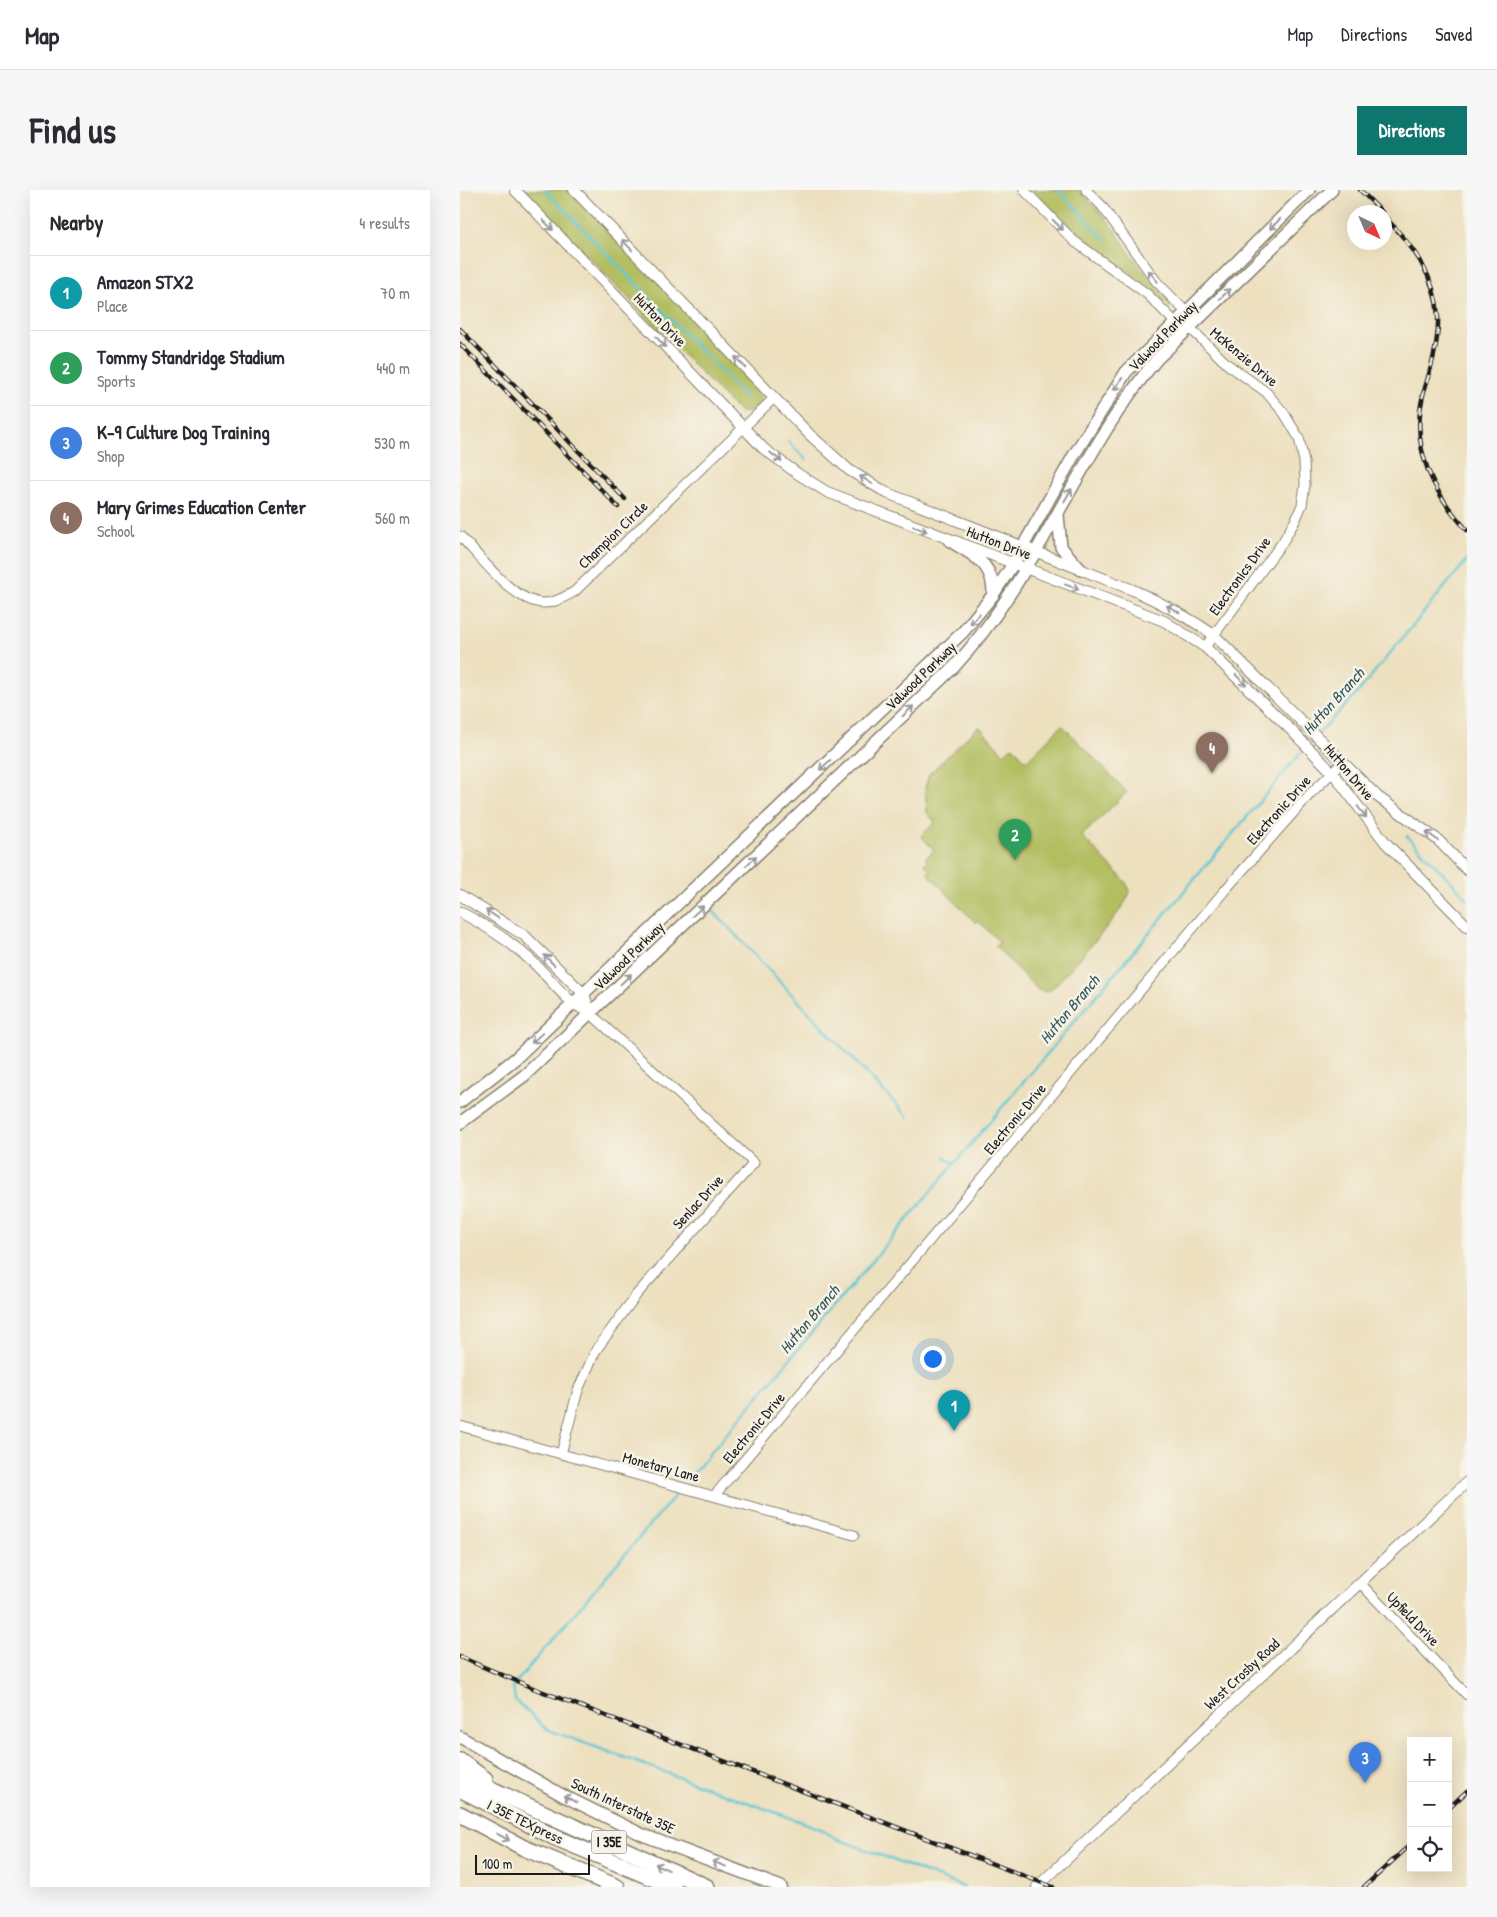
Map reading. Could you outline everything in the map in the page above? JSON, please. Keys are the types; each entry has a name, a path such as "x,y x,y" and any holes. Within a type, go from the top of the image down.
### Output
{"highway":[{"path":"460,1761 511,1797"},
{"name":"I 35E","path":"460,1775 707,1887"},
{"name":"I 35E TEXpress","path":"460,1789 556,1838 674,1887"},
{"name":"I 35E","path":"460,1814 524,1848 617,1887"}],"main road":[{"name":"Valwood Parkway","path":"460,1102 486,1084 584,994 963,632 993,595 1013,564 1108,398 1126,372 1309,190"},
{"name":"Valwood Parkway","path":"460,1123 497,1098 525,1075 974,646 997,616 1026,570 1139,382 1157,360 1332,190"},
{"path":"1058,514 1061,547 1081,570"},
{"path":"949,540 974,554 984,564 991,573 993,595"},
{"path":"860,732 873,744"},
{"path":"703,882 715,894"},
{"path":"486,1084 497,1098"},
{"name":"South Interstate 35E","path":"460,1738 562,1796 643,1835 781,1887"}],"street":[{"name":"Hutton Drive","path":"514,190 744,428 771,454 798,474 827,492 1026,570 1164,621 1205,647 1333,773 1385,842 1467,926"},
{"name":"Hutton Drive","path":"574,190 809,434 849,470 887,493 1035,553 1133,590 1173,608 1214,635 1332,754 1378,797 1438,840 1467,870"},
{"name":"McKenzie Drive","path":"1024,190 1074,241 1147,294 1175,322 1190,328 1227,364 1266,392 1278,404 1295,432 1303,454 1305,477 1302,505 1296,521"},
{"path":"1086,190 1102,206 1156,281 1186,312"},
{"name":"McKenzie Drive","path":"1186,312 1190,328"},
{"name":"Champion Circle","path":"460,536 512,590 524,598 543,604 558,600 574,592 774,398"},
{"name":"Electronics Drive","path":"1205,647 1282,543 1296,521"},
{"name":"Electronic Drive","path":"714,1496 1226,889 1310,794 1342,763"},
{"path":"460,896 476,904 525,936 584,994 590,1013"},
{"path":"470,917 476,904"},
{"name":"Senlac Drive","path":"460,912 506,940 535,964 573,1004 590,1013 754,1163 637,1294 596,1350 578,1390 562,1454"},
{"name":"Monetary Lane","path":"460,1426 854,1535"},
{"name":"West Crosby Road","path":"1037,1887 1467,1482"},
{"name":"Upfield Drive","path":"1360,1583 1467,1695"}],"green space":[{"path":"523,190 569,190 762,390 761,401 756,409 747,412 737,410"},
{"path":"1033,190 1079,190 1109,222 1139,266 1173,306 1171,308 1129,271 1075,234"},
{"path":"1062,725 1127,792 1082,836 1125,881 1130,891 1127,899 1109,925 1052,989 1045,992 1038,990 995,946 1000,943 978,921 976,923 927,873 930,870 924,864 927,861 925,859 934,850 921,836 935,822 927,813 925,788 929,774 979,726 1004,754 1013,746 1026,761"}],"waterway":[{"path":"545,190 747,398"},
{"path":"1058,190 1106,240"},
{"path":"788,441 806,460"},
{"name":"Hutton Branch","path":"1319,733 1358,692 1467,560"},
{"path":"1311,741 1323,753"},
{"name":"Hutton Branch","path":"692,1475 1305,748"},
{"path":"1407,836 1467,898"},
{"path":"712,910 908,1117"},
{"path":"945,1157 951,1162 956,1161"},
{"path":"677,1493 513,1686 515,1700 546,1729 821,1829 832,1837 964,1887"}],"railway":[{"path":"1360,190 1375,205"},
{"path":"1392,225 1421,262 1433,288 1438,317 1434,357 1423,395 1420,414 1422,451 1427,468 1444,501 1467,530"},
{"path":"460,329 625,499"},
{"path":"460,344 618,507"},
{"path":"460,1657 533,1688 1053,1887"},
{"path":"1452,1805 1467,1791"},
{"path":"1364,1887 1407,1848"}],"place":[{"name":"Mary Grimes Education Center","path":"1212,773"},
{"name":"Tommy Standridge Stadium","path":"1015,860"},
{"name":"Amazon STX2","path":"954,1431"},
{"name":"K-9 Culture Dog Training","path":"1365,1783"}]}
